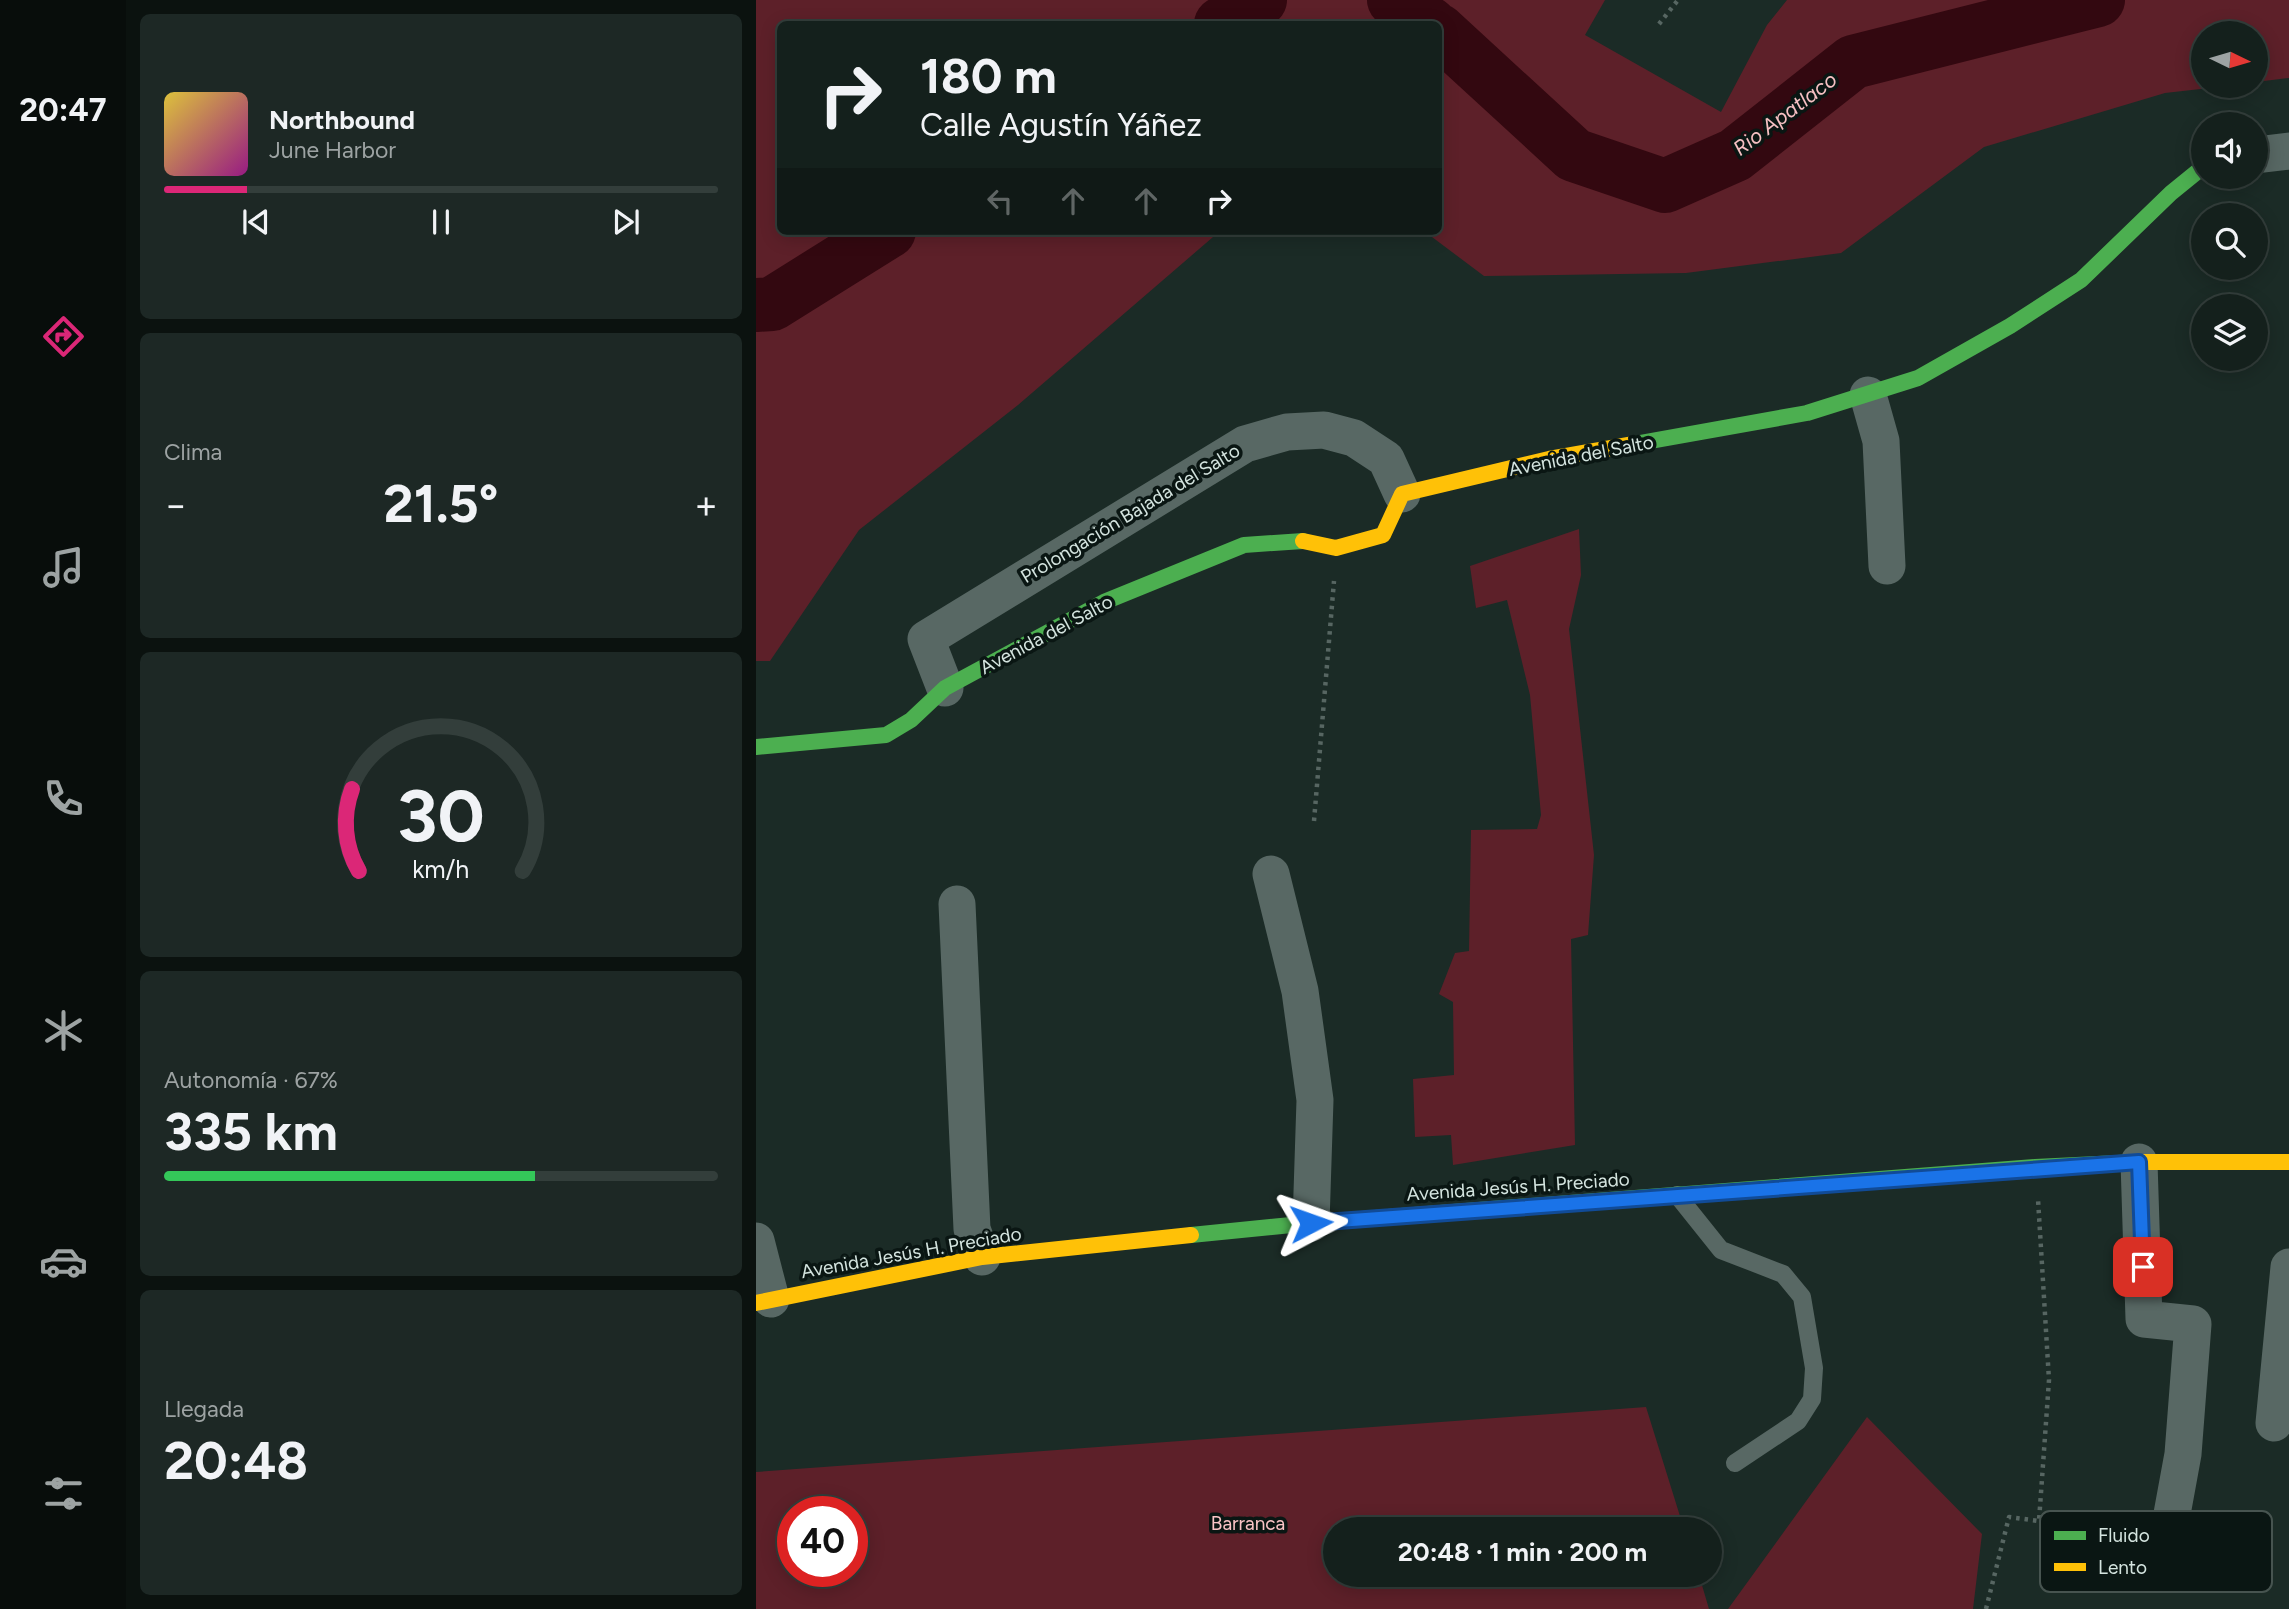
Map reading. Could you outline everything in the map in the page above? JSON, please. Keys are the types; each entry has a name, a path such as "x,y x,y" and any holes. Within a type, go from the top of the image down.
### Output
{"street":[{"path":"2268,154 2289,151"},
{"name":"Avenida del Salto","path":"945,688 1104,602 1244,545 1307,541 1336,548 1383,535 1402,494 1549,459 1807,414 1918,378 2010,326 2081,280 2171,192 2191,176"},
{"path":"1868,395 1881,441 1886,566"},
{"name":"Prolongación Bajada del Salto","path":"945,688 926,639 1245,444 1287,432 1324,430 1354,438 1386,459 1402,494"},
{"path":"756,747 886,735 911,720 945,688"},
{"path":"1271,874 1300,991 1315,1100 1311,1223"},
{"path":"957,904 972,1229 982,1257"},
{"path":"2139,1162 2144,1319 2193,1324 2183,1454 2173,1511"},
{"name":"Avenida Jesús H. Preciado","path":"763,1301 982,1257 1311,1223 2139,1162 2289,1163"},
{"path":"756,1241 763,1301"},
{"path":"2274,1423 2289,1267"}],"lane":[{"path":"1677,1195 1721,1251 1783,1274 1802,1297 1814,1368 1812,1399 1798,1421 1735,1463"}],"path":[{"path":"1659,24 1678,0"},
{"path":"1314,821 1336,548"},
{"path":"1986,1609 2009,1517 2039,1521 2049,1380 2037,1193"}],"green space":[{"path":"756,0 1605,0 1585,35 1721,112 1767,25 1787,0 2289,0 2289,78 2268,81 2268,21 2191,21 2191,90 2165,93 1984,147 1841,253 1686,273 1484,276 1429,235 1442,235 1442,21 777,21 777,235 1215,235 1018,405 859,530 770,661 756,661"},
{"path":"1579,529 1581,575 1569,629 1594,855 1588,935 1571,939 1575,1145 1453,1165 1451,1135 1415,1137 1413,1079 1454,1075 1453,1002 1439,994 1455,953 1469,951 1471,830 1537,829 1541,815 1530,695 1507,600 1476,608 1470,566"},
{"name":"Barranca","path":"1646,1407 1680,1517 1323,1517 1323,1587 1703,1587 1709,1609 756,1609 756,1472"},
{"path":"1867,1417 1982,1534 1973,1609 1728,1609"}],"waterway":[{"name":"Rio Apatlaco","path":"1226,21 1260,0"},
{"name":"Rio Apatlaco","path":"1394,0 1426,21"},
{"name":"Rio Apatlaco","path":"1442,34 1574,155 1665,186 1735,155 1853,62 2098,0"},
{"name":"Rio Apatlaco","path":"756,305 772,304 883,235"}],"traffic: fast":[{"path":"1634,444 1807,413 1918,378 2010,326 2081,280 2191,177"},
{"path":"756,747 886,735 911,720 945,688 1104,602 1244,545 1303,541"},
{"path":"1191,1235 1311,1223 2035,1167 2138,1162"}],"traffic: slow":[{"path":"1303,541 1336,548 1383,535 1402,494 1549,459 1634,444"},
{"path":"2138,1162 2289,1162"},
{"path":"756,1303 982,1257 1191,1235"}],"route":[{"path":"1311,1223 2035,1167 2139,1162 2143,1267"}]}
